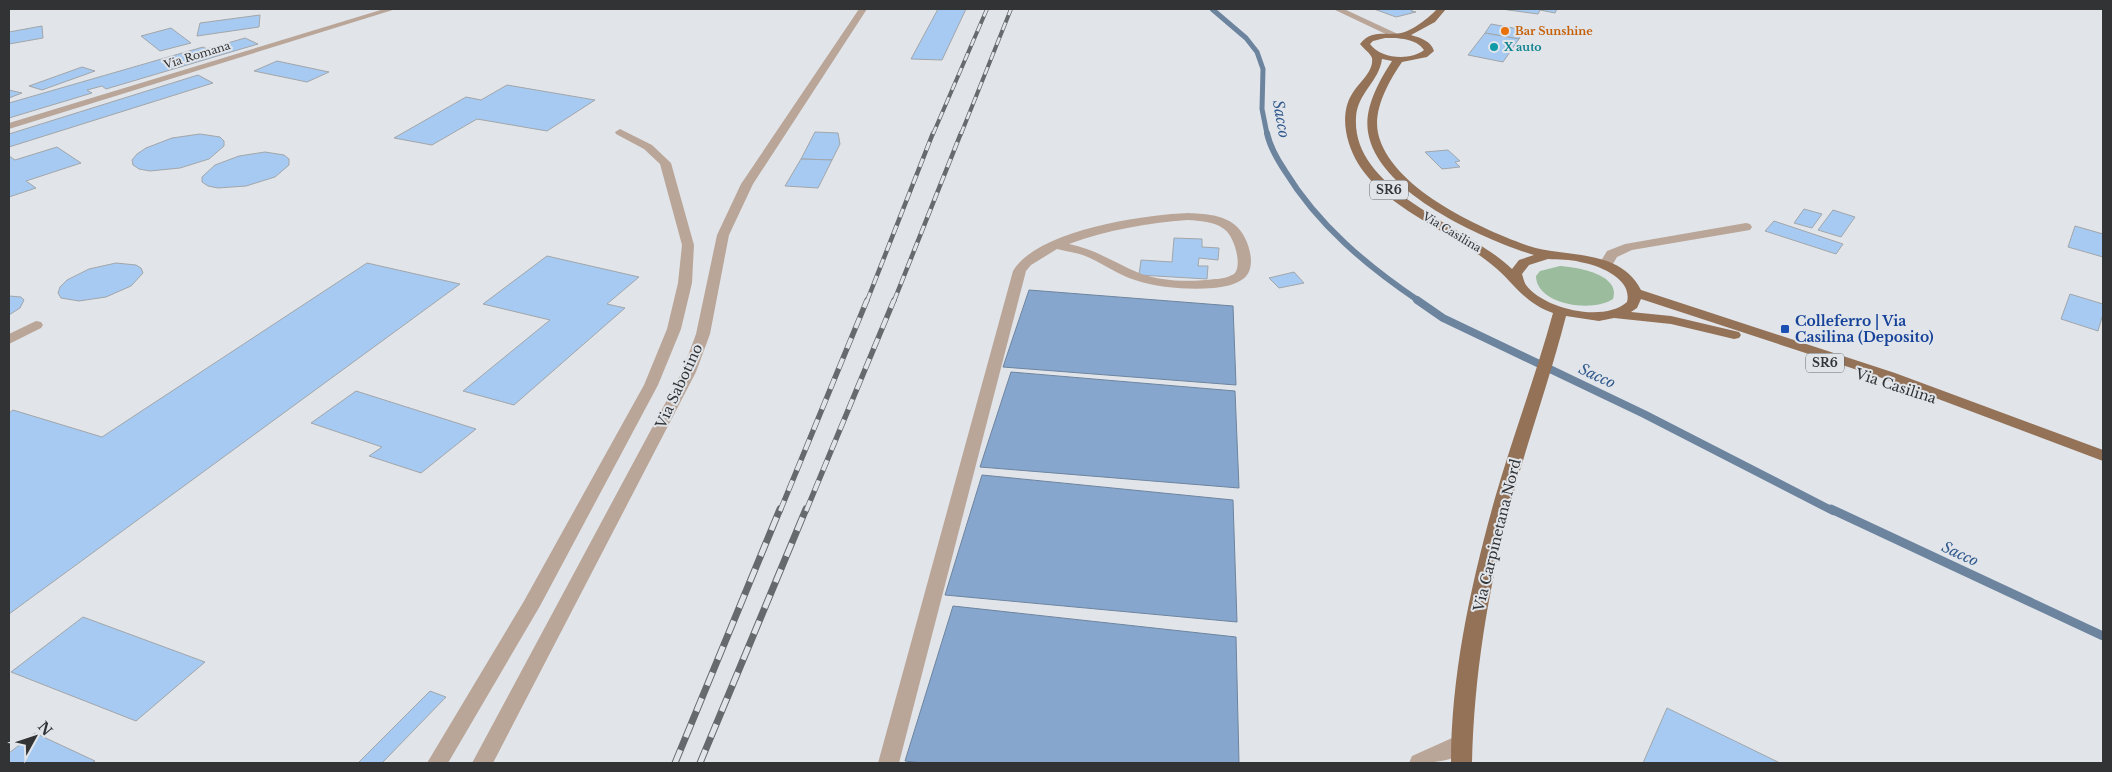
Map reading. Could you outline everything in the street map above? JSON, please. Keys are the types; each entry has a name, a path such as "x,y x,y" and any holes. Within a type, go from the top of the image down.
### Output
{"main road":[{"path":"1423,43 1432,20 1442,9"},
{"path":"1399,36 1423,43 1428,47 1429,51 1426,55 1419,57 1399,59 1376,54 1370,51 1365,44 1370,39 1399,36 1432,20"},
{"name":"Via Casilina","path":"1376,54 1375,66 1357,94 1351,109 1350,121 1354,142 1362,160 1372,174 1398,197 1489,254 1516,280 1521,289 1530,298 1560,312 1580,316 1599,317 1615,314 1666,320 1729,334 2031,430"},
{"name":"Via Casilina","path":"1399,59 1378,97 1373,115 1374,138 1386,161 1419,194 1451,215 1486,233 1548,255"},
{"path":"1516,280 1516,271 1522,263 1533,258 1548,255 1587,259 1605,266 1630,283 1635,293 1634,302 1627,309 1615,314"},
{"name":"Via Casilina","path":"1635,293 1890,376 2103,456"},
{"name":"Via Carpinetana Nord","path":"1461,753 1468,666 1490,555 1504,500 1560,312"}],"street":[{"name":"Via Romana","path":"9,126 392,9"},
{"name":"Via Sabotino","path":"482,763 688,372 703,334 723,235 736,204 837,46 863,9"},
{"path":"1337,9 1399,36"},
{"path":"1354,18 1365,29 1371,37 1370,39"},
{"path":"438,763 531,606 651,385 674,329 685,283 688,245 665,164 648,147 620,132"},
{"path":"888,763 1016,278 1021,267 1027,260 1056,245 1148,219 1179,215 1219,220 1233,229 1239,238 1244,272 1238,278 1225,282 1197,284 1159,281 1132,274 1088,253 1056,245"},
{"path":"1605,266 1612,254 1629,246 1746,227"},
{"path":"9,340 36,325"},
{"path":"1419,763 1461,753"}],"green space":[{"path":"1560,266 1586,270 1604,278 1614,290 1613,299 1604,303 1580,306 1555,300 1545,294 1538,286 1536,276 1540,271"}],"water":[{"path":"1029,290 1233,306 1236,385 1003,367"},
{"path":"1011,372 1235,391 1239,488 980,467"},
{"path":"982,475 1233,500 1237,622 945,595"},
{"path":"953,606 1236,637 1239,763 922,763 905,761"}],"building":[{"path":"938,9 966,9 942,60 911,59"},
{"path":"1374,9 1414,9 1411,11 1416,12 1396,17"},
{"path":"1501,9 1557,9 1555,13 1540,10 1538,14"},
{"path":"260,15 259,27 197,36 200,23"},
{"name":"Bar Sunshine","path":"1491,24 1524,30 1519,39 1485,33"},
{"path":"42,26 43,38 9,44 9,32"},
{"path":"171,28 191,43 160,51 141,36"},
{"name":"X auto","path":"1485,33 1519,39 1503,62 1468,55"},
{"path":"245,38 258,44 106,89 102,86 87,90 92,93 9,118 9,103 203,47 207,49"},
{"path":"277,61 329,72 307,82 254,71"},
{"path":"82,67 95,71 42,90 29,86"},
{"path":"198,75 213,83 9,147 9,134"},
{"path":"507,85 595,100 547,131 477,119 432,145 394,138 466,97 481,100"},
{"path":"9,90 22,93 9,98"},
{"path":"815,132 838,133 840,144 832,160 801,159"},
{"path":"200,134 220,137 224,141 224,146 209,159 180,168 150,171 139,169 133,165 132,160 146,148 172,138"},
{"path":"57,147 81,163 26,181 36,188 9,197 9,156 15,160"},
{"path":"1448,150 1460,161 1455,162 1460,167 1442,169 1425,152"},
{"path":"265,152 284,155 289,159 289,165 275,177 246,186 218,188 208,186 202,182 202,177 215,165 239,156"},
{"path":"801,159 832,160 818,188 785,186"},
{"path":"1804,209 1822,214 1812,228 1794,223"},
{"path":"1833,210 1855,217 1841,237 1818,230"},
{"path":"1774,221 1843,244 1836,254 1765,231"},
{"path":"2075,226 2103,234 2103,257 2068,247"},
{"path":"1174,238 1202,239 1202,247 1219,248 1218,260 1199,258 1198,266 1208,266 1207,279 1139,275 1141,260 1172,262"},
{"path":"547,256 639,277 607,304 625,308 514,405 463,391 550,320 483,304"},
{"path":"116,263 136,265 141,268 143,273 131,286 106,297 79,301 61,298 58,293 60,287 67,280 89,269"},
{"path":"367,263 460,284 9,614 9,413 13,410 102,437"},
{"path":"1294,272 1304,283 1279,288 1269,278"},
{"path":"2070,294 2103,304 2103,314 2098,331 2061,319"},
{"path":"9,296 21,297 24,300 20,308 9,315"},
{"path":"356,391 476,429 421,473 369,456 382,447 311,423"},
{"path":"83,617 205,662 136,721 11,672"},
{"path":"430,691 446,697 382,763 358,763"},
{"path":"1667,708 1780,763 1643,763"},
{"path":"35,733 95,761 92,763 9,763 9,753"}],"waterway":[{"name":"Sacco","path":"1212,9 1246,38 1257,52 1263,69 1262,109 1267,134"},
{"name":"Sacco","path":"1267,133 1272,148 1298,191 1328,227 1362,259 1419,301"},
{"name":"Sacco","path":"1417,300 1443,318 1644,414 1833,511"},
{"name":"Sacco","path":"1831,509 2103,636"}],"railway":[{"path":"933,134 987,9"},
{"path":"961,134 1011,9"},
{"path":"867,301 933,133"},
{"path":"894,301 961,133"},
{"path":"780,511 867,300"},
{"path":"806,511 894,300"},
{"path":"675,763 780,509"},
{"path":"700,763 806,509"}],"place":[{"name":"Bar Sunshine","path":"1505,31"},
{"name":"X auto","path":"1494,47"},
{"name":"Colleferro | Via Casilina (Deposito)","path":"1785,329"}]}
